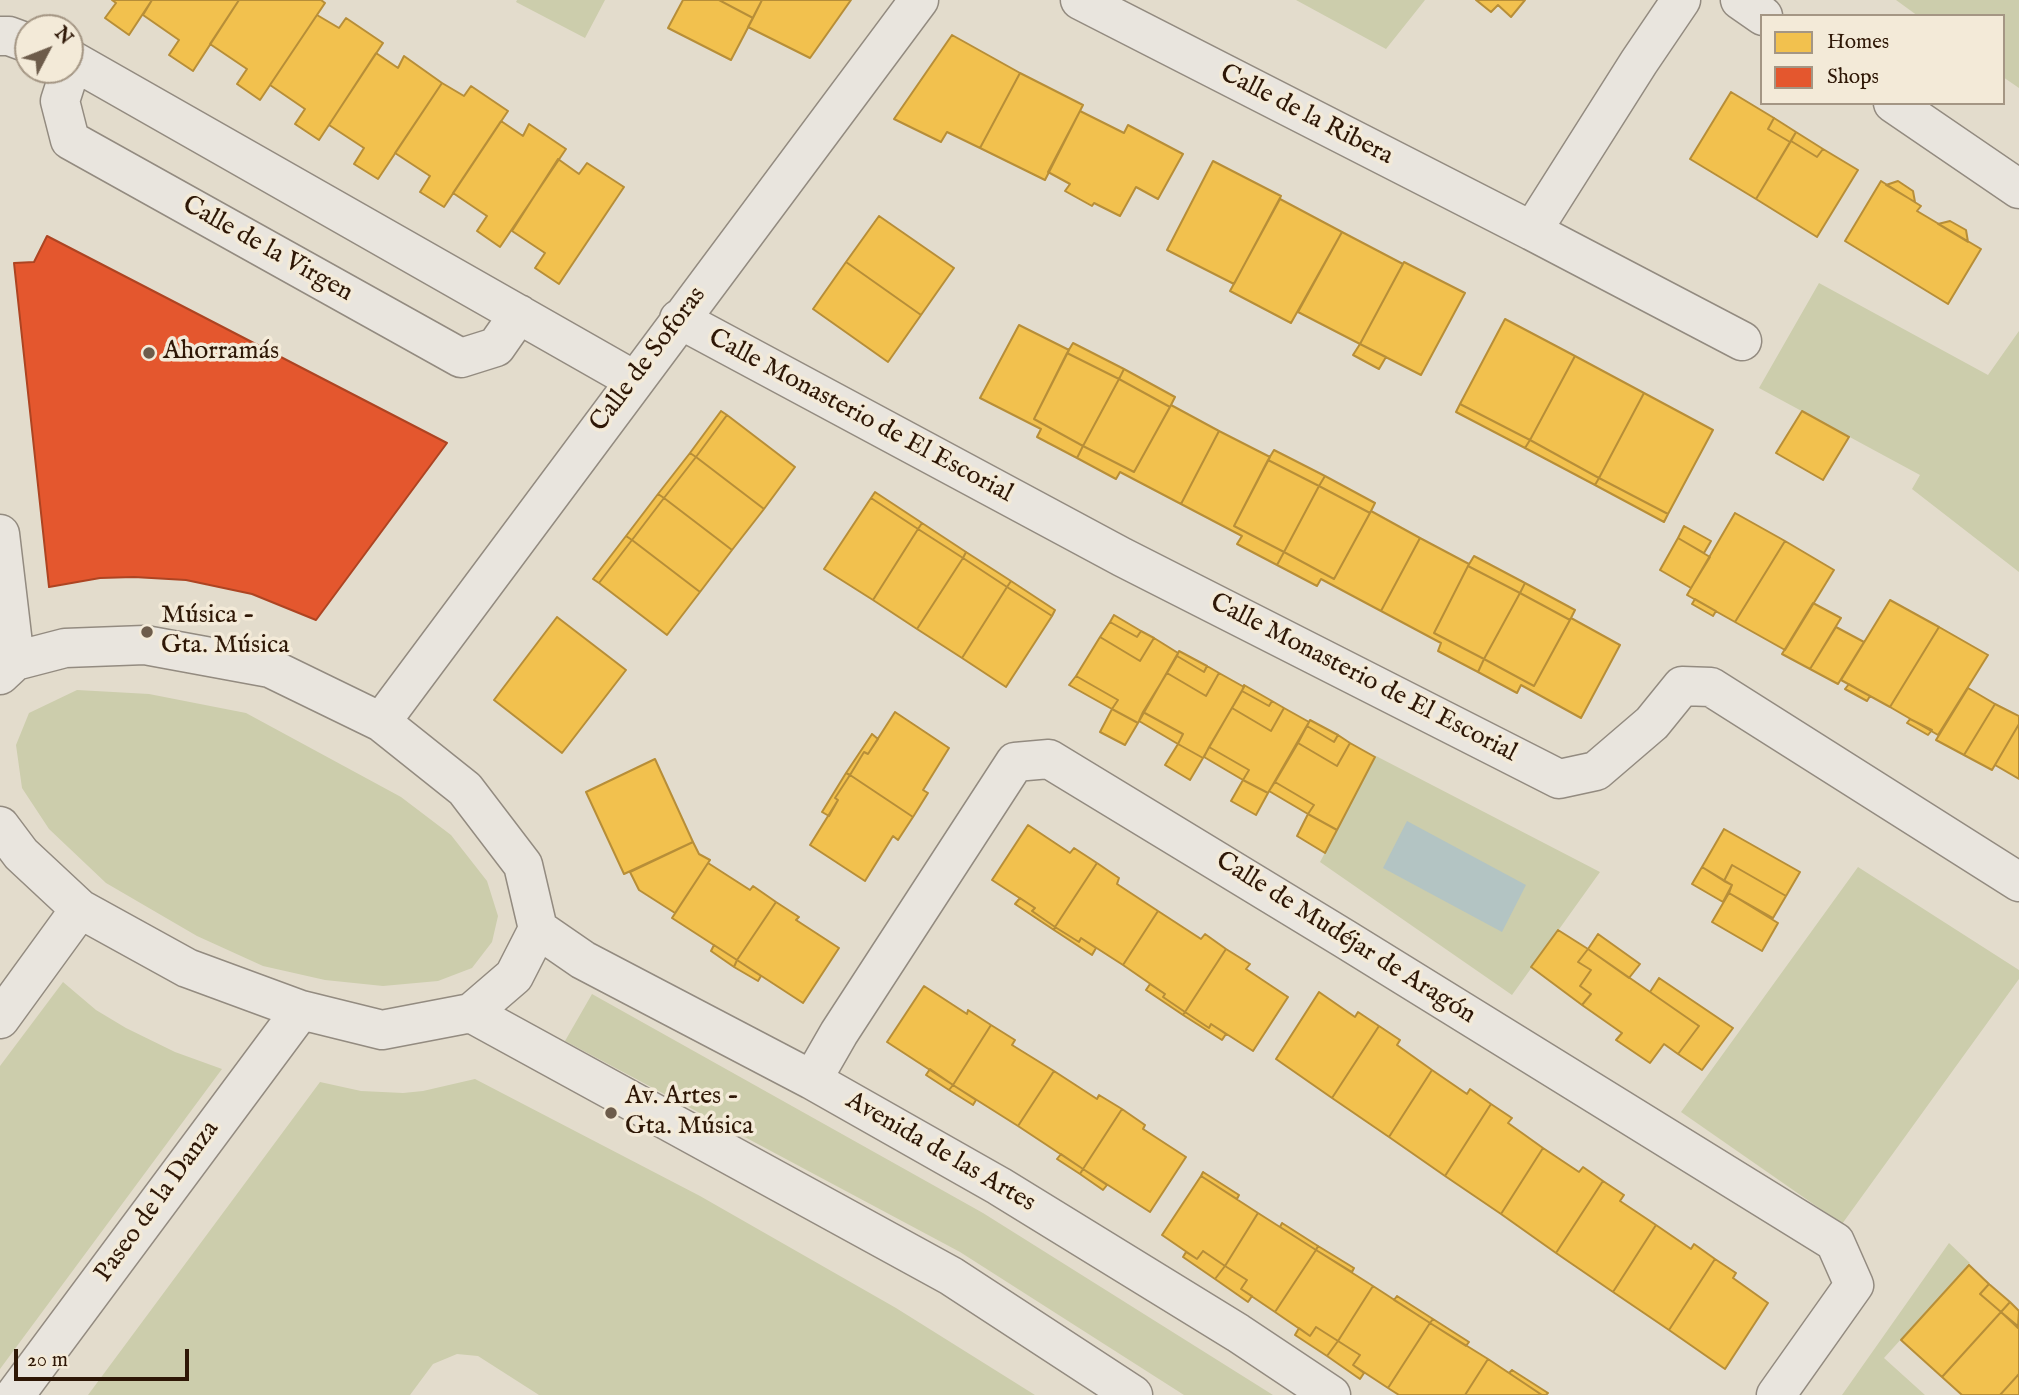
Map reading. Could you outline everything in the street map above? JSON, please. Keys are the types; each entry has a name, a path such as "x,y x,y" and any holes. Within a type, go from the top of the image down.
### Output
{"street":[{"name":"Calle de Soforas","path":"381,722 919,0"},
{"name":"Calle de la Ribera","path":"1080,0 1741,341"},
{"path":"1532,231 1681,0"},
{"path":"1740,0 1760,14"},
{"name":"Calle de la Virgen","path":"84,72 634,380"},
{"name":"Calle de la Virgen","path":"65,84 60,100 70,140 461,358 496,347 519,314"},
{"path":"1896,105 2019,189"},
{"name":"Calle Monasterio de El Escorial","path":"679,319 1122,557 1559,779 1595,771 1653,723 1682,686 1711,687 2019,882"},
{"path":"0,534 8,668 65,648 145,645 270,667 381,722 465,789 523,865 538,929 514,976 471,1013 382,1030 301,1010 187,968 80,909 21,854 0,826"},
{"name":"Calle de Mudéjar de Aragón","path":"812,1080 839,1033 1015,762 1049,759 1835,1242 1854,1285 1776,1395"},
{"path":"0,1019 80,909"},
{"name":"Avenida de las Artes","path":"538,929 583,960 812,1080 999,1186 1238,1333 1331,1395"},
{"name":"Paseo de la Danza","path":"15,1395 301,1010"},
{"path":"471,1013 951,1276 1133,1395"}],"green space":[{"path":"605,0 585,38 516,2"},
{"path":"1296,0 1425,0 1386,49"},
{"path":"1896,0 2019,0 2019,88 2005,78 2005,14 1915,14"},
{"path":"1819,283 1988,375 2019,331 2019,572 1912,489 1920,475 1759,388"},
{"path":"77,690 149,694 246,713 401,797 451,835 487,881 498,916 492,942 472,968 438,981 383,986 325,980 263,966 197,936 106,883 49,829 22,788 16,745 29,713"},
{"path":"1376,756 1600,872 1512,995 1320,862"},
{"path":"1858,867 2019,970 2019,979 1842,1224 1681,1112"},
{"path":"63,982 96,1010 126,1028 175,1052 222,1069 0,1369 0,1066"},
{"path":"592,994 983,1213 1273,1395 1184,1395 960,1252 565,1041"},
{"path":"475,1079 700,1196 896,1308 1035,1395 539,1395 478,1356 457,1354 433,1364 410,1395 88,1395 320,1082 361,1091 403,1093"},
{"path":"1949,1243 1970,1263 1884,1358 1925,1395 1842,1395"}],"shaded area":[{"path":"1407,821 1526,885 1502,932 1383,868"}],"building: Homes":[{"path":"112,0 152,0 129,35 105,18 116,3"},
{"path":"152,0 239,0 193,71 169,55 179,40 143,15"},
{"path":"239,0 321,0 325,3 260,100 237,84 247,69 210,44"},
{"path":"683,0 719,0 753,18 731,60 668,28"},
{"path":"719,0 762,0 753,18"},
{"path":"762,0 851,0 810,58 748,27"},
{"path":"1476,0 1525,0 1511,17 1498,5 1491,12"},
{"path":"317,15 339,28 346,18 383,43 319,140 295,124 305,109 270,85"},
{"path":"952,35 1020,73 980,148 947,132 941,142 894,119"},
{"path":"376,53 398,68 404,56 442,83 378,179 354,164 364,148 329,125"},
{"path":"1020,73 1083,105 1045,180 980,148"},
{"path":"442,83 464,96 471,86 508,111 444,207 420,192 430,176 395,153"},
{"path":"1731,92 1774,118 1768,129 1790,142 1756,199 1690,159"},
{"path":"1080,111 1124,133 1128,125 1183,154 1158,199 1136,187 1120,216 1094,203 1092,206 1065,191 1070,184 1048,172"},
{"path":"1774,118 1796,132 1790,142 1768,129"},
{"path":"501,121 523,136 529,124 566,149 500,247 477,231 487,216 453,193"},
{"path":"1796,132 1823,149 1817,157 1791,141"},
{"path":"1791,141 1817,157 1823,149 1858,170 1817,237 1756,199"},
{"path":"558,159 579,174 587,163 624,187 559,284 535,268 545,253 512,231"},
{"path":"1213,161 1281,196 1234,284 1167,250"},
{"path":"1881,181 1921,206 1917,211 1981,249 1948,304 1845,241"},
{"path":"1898,181 1913,191 1915,202 1886,185"},
{"path":"1280,199 1342,232 1291,323 1230,291"},
{"path":"879,216 954,268 921,315 846,262"},
{"path":"1950,221 1966,230 1968,242 1938,224"},
{"path":"1342,232 1403,264 1360,344 1298,312"},
{"path":"846,262 921,315 888,362 813,309"},
{"path":"1404,262 1465,293 1421,375 1360,344"},
{"path":"1505,319 1575,356 1530,440 1460,404"},
{"path":"1019,325 1069,350 1034,419 1083,446 1077,458 1037,437 1041,429 980,398"},
{"path":"1073,343 1124,369 1119,379 1067,353"},
{"path":"1360,344 1386,357 1379,369 1353,355"},
{"path":"1067,353 1119,379 1083,446 1034,419"},
{"path":"1575,356 1644,393 1599,478 1530,440"},
{"path":"1124,369 1175,397 1170,407 1119,379"},
{"path":"1119,379 1170,407 1134,472 1083,446"},
{"path":"1644,393 1713,430 1668,514 1599,478"},
{"path":"1460,404 1530,440 1525,448 1456,412"},
{"path":"1171,405 1219,431 1181,504 1120,472 1116,479 1077,458 1083,446 1134,472"},
{"path":"721,411 727,415 696,457 690,453"},
{"path":"1802,411 1849,437 1823,480 1776,453"},
{"path":"727,415 795,467 764,509 696,457"},
{"path":"1219,431 1270,457 1234,526 1284,552 1277,565 1237,544 1242,536 1181,504"},
{"path":"1530,440 1599,478 1595,485 1525,448"},
{"path":"1274,450 1325,476 1319,486 1268,460"},
{"path":"690,453 696,457 664,498 658,494"},
{"path":"696,457 764,509 732,550 664,498"},
{"path":"1268,460 1319,486 1284,552 1234,526"},
{"path":"1325,476 1375,503 1370,513 1319,486"},
{"path":"1599,478 1668,514 1664,522 1595,485"},
{"path":"1319,486 1370,513 1334,579 1284,552"},
{"path":"875,492 922,523 918,529 871,498"},
{"path":"658,494 664,498 632,540 626,536"},
{"path":"664,498 732,550 700,592 632,540"},
{"path":"871,498 918,529 873,600 824,569"},
{"path":"1371,511 1420,538 1381,611 1321,579 1317,586 1277,565 1284,552 1334,579"},
{"path":"1735,513 1785,541 1735,622 1687,595"},
{"path":"922,523 966,552 963,558 918,529"},
{"path":"1684,526 1711,541 1704,553 1678,538"},
{"path":"918,529 963,558 917,629 873,600"},
{"path":"626,536 632,540 599,583 593,579"},
{"path":"1420,538 1469,564 1434,633 1484,659 1478,672 1438,651 1441,643 1381,611"},
{"path":"1678,538 1710,557 1691,588 1660,570"},
{"path":"632,540 700,592 667,635 599,583"},
{"path":"1785,541 1834,570 1785,650 1735,622"},
{"path":"966,552 1011,581 1007,587 963,558"},
{"path":"1474,556 1525,583 1520,593 1468,566"},
{"path":"963,558 1007,587 962,658 917,629"},
{"path":"1468,566 1520,593 1484,659 1434,633"},
{"path":"1011,581 1055,610 1052,616 1007,587"},
{"path":"1525,583 1575,610 1570,620 1520,593"},
{"path":"1007,587 1052,616 1006,687 962,658"},
{"path":"1520,593 1570,620 1534,686 1484,659"},
{"path":"1695,599 1716,611 1713,616 1692,604"},
{"path":"1890,600 1939,627 1890,707 1841,680"},
{"path":"1813,603 1841,618 1810,669 1782,654"},
{"path":"1114,615 1141,631 1137,637 1110,622"},
{"path":"557,617 626,670 562,753 494,700"},
{"path":"1571,618 1620,645 1581,718 1521,685 1517,693 1478,672 1484,659 1534,686"},
{"path":"1110,622 1137,637 1141,631 1154,638 1140,661 1100,637"},
{"path":"1836,627 1864,642 1838,684 1810,669"},
{"path":"1939,627 1988,655 1938,735 1890,707"},
{"path":"1100,637 1140,661 1154,638 1178,653 1138,723 1112,709 1118,700 1076,676"},
{"path":"1179,651 1207,666 1204,672 1177,656"},
{"path":"1177,656 1204,672 1207,666 1219,673 1206,696 1167,673"},
{"path":"1167,673 1206,696 1219,673 1244,687 1203,758 1178,744 1183,734 1143,712"},
{"path":"1076,676 1118,700 1112,709 1069,685"},
{"path":"1849,684 1870,696 1867,701 1845,689"},
{"path":"1244,685 1272,701 1269,706 1242,691"},
{"path":"1968,688 1995,704 1964,755 1936,740"},
{"path":"1242,691 1269,706 1272,701 1284,708 1271,731 1232,708"},
{"path":"1995,704 2019,716 2019,724 1992,770 1964,755"},
{"path":"1232,708 1271,731 1284,708 1309,722 1268,793 1243,780 1249,770 1209,747"},
{"path":"1112,709 1138,723 1125,745 1100,732"},
{"path":"895,712 949,748 923,790 928,793 913,817 850,775 864,752 868,754"},
{"path":"1143,712 1183,734 1178,744 1139,721"},
{"path":"1910,719 1932,730 1928,735 1907,723"},
{"path":"1310,720 1338,735 1334,742 1307,726"},
{"path":"2019,724 2019,779 1995,765"},
{"path":"1307,726 1334,742 1338,735 1350,743 1337,766 1298,743"},
{"path":"872,734 878,739 868,754 864,752 850,775 846,773"},
{"path":"1298,743 1337,766 1350,743 1375,757 1337,830 1308,814 1314,805 1275,782"},
{"path":"1178,744 1203,758 1190,780 1165,765"},
{"path":"1209,747 1249,770 1243,780 1204,757"},
{"path":"655,759 693,842 624,874 586,792"},
{"path":"846,773 850,775 835,798 838,800 829,816 822,812"},
{"path":"850,775 913,817 898,840 893,836 865,881 810,845"},
{"path":"1243,780 1268,793 1256,815 1231,801"},
{"path":"1275,782 1314,805 1308,814 1269,791"},
{"path":"1308,814 1337,830 1325,853 1297,836"},
{"path":"1028,825 1070,853 1074,848 1097,863 1055,927 1032,911 1035,908 992,880"},
{"path":"1724,829 1800,872 1786,896 1732,865 1724,881 1702,867"},
{"path":"693,842 699,854 710,860 675,913 639,890 630,872"},
{"path":"708,863 750,890 753,886 776,902 737,960 672,918"},
{"path":"1097,863 1119,878 1117,884 1158,911 1123,965 1081,938 1079,942 1055,927"},
{"path":"1732,865 1786,896 1773,918 1729,893 1732,885 1724,881"},
{"path":"1702,867 1732,885 1723,902 1692,884"},
{"path":"1729,893 1778,923 1762,951 1712,922"},
{"path":"1020,898 1035,908 1032,911 1055,927 1054,930 1015,904"},
{"path":"776,902 799,917 796,920 839,948 803,1003 737,960"},
{"path":"1158,911 1201,939 1205,934 1226,949 1185,1012 1163,997 1165,994 1123,965"},
{"path":"1055,927 1079,942 1081,938 1096,948 1092,955 1054,930"},
{"path":"1558,930 1588,949 1578,962 1591,970 1580,986 1591,994 1582,1005 1531,967"},
{"path":"1598,934 1640,964 1629,978 1588,949"},
{"path":"714,945 737,960 734,967 711,951"},
{"path":"1226,949 1250,964 1246,969 1288,997 1253,1051 1211,1024 1209,1028 1185,1012"},
{"path":"1588,949 1699,1026 1678,1054 1664,1044 1650,1063 1616,1040 1622,1033 1582,1005 1591,994 1580,986 1591,970 1578,962"},
{"path":"737,960 761,976 758,981 734,967"},
{"path":"1659,978 1733,1028 1702,1070 1678,1054 1699,1026 1650,992"},
{"path":"1150,984 1185,1012 1183,1015 1146,990"},
{"path":"924,986 967,1014 968,1010 991,1025 953,1085 887,1042"},
{"path":"1319,992 1355,1017 1358,1012 1379,1026 1332,1098 1276,1059"},
{"path":"1185,1012 1209,1028 1211,1024 1226,1034 1222,1040 1183,1015"},
{"path":"991,1025 1015,1040 1012,1045 1054,1071 1018,1126 953,1085"},
{"path":"1379,1026 1400,1040 1397,1045 1432,1070 1389,1137 1332,1098"},
{"path":"930,1069 953,1085 949,1090 926,1075"},
{"path":"1432,1070 1467,1094 1470,1089 1491,1104 1445,1176 1389,1137"},
{"path":"1054,1071 1097,1099 1099,1095 1122,1109 1083,1169 1018,1126"},
{"path":"953,1085 976,1100 973,1105 949,1090"},
{"path":"1491,1104 1512,1118 1508,1123 1543,1148 1501,1214 1445,1176"},
{"path":"1122,1109 1145,1125 1143,1129 1186,1157 1150,1212 1083,1169"},
{"path":"1543,1148 1579,1172 1583,1167 1603,1181 1556,1253 1501,1214"},
{"path":"1061,1154 1083,1169 1080,1174 1057,1159"},
{"path":"1083,1169 1107,1185 1103,1190 1080,1174"},
{"path":"1203,1172 1239,1195 1237,1199 1201,1176"},
{"path":"1201,1176 1258,1213 1225,1266 1203,1251 1197,1259 1162,1235"},
{"path":"1603,1181 1624,1195 1620,1201 1656,1225 1613,1292 1556,1253"},
{"path":"1258,1213 1316,1250 1275,1312 1241,1289 1247,1280 1225,1266"},
{"path":"1282,1223 1318,1246 1316,1250 1280,1227"},
{"path":"1656,1225 1691,1249 1694,1244 1715,1259 1669,1330 1613,1292"},
{"path":"1318,1246 1354,1268 1352,1272 1316,1250"},
{"path":"1316,1250 1373,1286 1338,1341 1316,1327 1310,1336 1275,1312"},
{"path":"1203,1251 1225,1266 1215,1279 1183,1257 1186,1252 1197,1259"},
{"path":"1715,1259 1736,1273 1733,1278 1768,1303 1725,1369 1669,1330"},
{"path":"1969,1265 1989,1284 1980,1294 2001,1312 1942,1377 1901,1340"},
{"path":"1225,1266 1247,1280 1241,1289 1252,1296 1248,1302 1215,1279"},
{"path":"1989,1284 2010,1302 2001,1312 1980,1294"},
{"path":"1373,1286 1430,1323 1388,1388 1353,1365 1360,1355 1338,1341"},
{"path":"1397,1296 1433,1319 1430,1323 1394,1300"},
{"path":"2010,1302 2019,1311 2018,1328 2001,1312"},
{"path":"2001,1312 2019,1327 2019,1374 2000,1395 1962,1395 1942,1377"},
{"path":"1433,1319 1469,1342 1466,1346 1430,1323"},
{"path":"1430,1323 1488,1359 1465,1395 1399,1395 1388,1388"},
{"path":"1316,1327 1338,1341 1327,1356 1295,1335 1299,1328 1310,1336"},
{"path":"1338,1341 1360,1355 1353,1365 1364,1373 1360,1379 1327,1356"},
{"path":"1488,1359 1542,1395 1465,1395"},
{"path":"1512,1370 1548,1393 1542,1395 1509,1373"},
{"path":"2019,1374 2019,1395 2000,1395"}],"building: Shops":[{"name":"Ahorramás","path":"47,236 447,443 316,620 252,594 186,580 100,578 49,587 14,263 34,262"}],"place":[{"name":"Ahorramás","path":"149,353"},
{"name":"Música - Gta. Música","path":"147,632"},
{"name":"Av. Artes - Gta. Música","path":"611,1113"}]}
